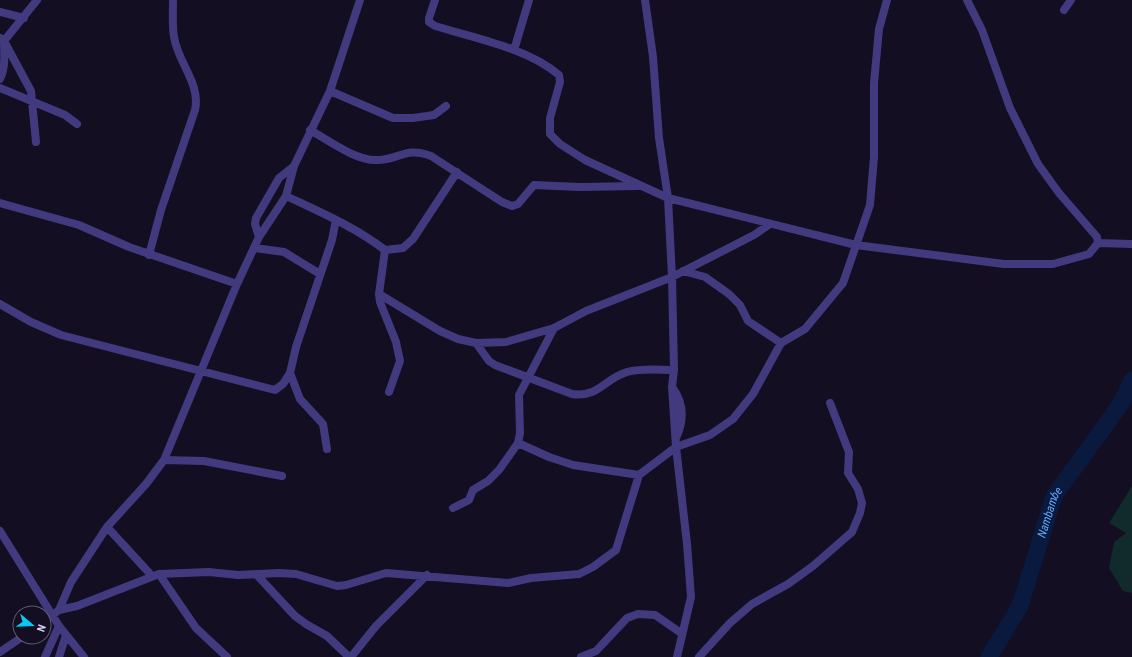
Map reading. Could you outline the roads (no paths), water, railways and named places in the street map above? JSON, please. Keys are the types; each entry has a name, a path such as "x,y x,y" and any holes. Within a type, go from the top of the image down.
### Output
{"street":[{"path":"2,39 24,18 37,0"},
{"path":"149,255 161,210 195,110 197,100 196,90 181,61 174,37 173,0"},
{"path":"53,616 59,610 71,582 107,527 146,484 164,460 237,284 259,237 286,196 294,166 330,91 360,0"},
{"path":"434,0 429,22 435,26 514,50 552,69 559,75 560,82 550,118 550,134 560,144 585,160 668,198 856,245 1004,264 1053,264 1089,254 1098,242"},
{"path":"514,50 529,0"},
{"path":"645,0 653,56 658,138 668,198 672,277 674,370 672,387 681,404 681,427 675,444 687,544 691,596 690,606 681,633 677,657"},
{"path":"59,610 77,606 155,575 209,572 256,574 279,572 296,574 337,586 386,573 508,583 531,578 579,574 593,568 616,550 639,476 675,444 710,435 733,419 753,394 781,343 805,329 843,283 870,205 874,157 874,82 879,29 887,0"},
{"path":"967,0 982,30 1010,108 1038,164 1059,193 1097,237 1098,242"},
{"path":"1064,10 1071,0"},
{"path":"0,12 24,18"},
{"path":"0,79 3,73 4,61 2,39"},
{"path":"2,39 31,91 36,142"},
{"path":"0,88 65,115 77,124"},
{"path":"330,91 393,118 413,118 434,115 446,106"},
{"path":"310,130 363,158 378,160 414,152 421,152 457,172 502,202 512,206 518,204 534,185 579,187 640,186"},
{"path":"259,237 255,224 262,206 279,178 294,166"},
{"path":"286,196 336,220 373,241 385,250 403,248 413,239 457,172"},
{"path":"0,203 79,225 149,255 237,284"},
{"path":"0,304 31,322 61,335 275,390 283,384 290,373 296,347 332,240 336,220"},
{"path":"379,294 440,331 458,339 476,343 506,342 554,328 586,311 672,277 754,235 770,224"},
{"path":"1098,242 1132,244"},
{"path":"255,248 284,252 320,274"},
{"path":"385,250 379,294 380,302 396,342 400,361 389,392"},
{"path":"696,264 705,276 735,299 740,305 748,321 781,343"},
{"path":"683,271 705,276"},
{"path":"453,508 469,500 474,490 488,481 499,470 518,443 520,433 519,395 527,377 554,328"},
{"path":"476,343 489,361 494,365 572,394 580,395 592,393 614,378 634,370 674,370"},
{"path":"290,373 300,399 323,424 328,449"},
{"path":"698,657 730,623 752,604 788,584 813,566 852,532 860,513 862,503 858,489 848,473 849,452 830,402"},
{"path":"518,443 548,457 573,465 639,476"},
{"path":"164,460 204,461 282,476"},
{"path":"107,527 155,575 196,628 227,657"},
{"path":"0,531 59,626 84,657"},
{"path":"256,574 295,616 327,636 350,657 376,626 427,576"},
{"path":"580,657 596,652 628,618 638,614 655,615 681,633"},
{"path":"45,657 59,626"},
{"path":"59,657 66,635"},
{"path":"0,652 12,644"}],"waterway":[{"name":"Nambambe","path":"989,657 1020,606 1054,496 1120,405 1132,380"}]}
